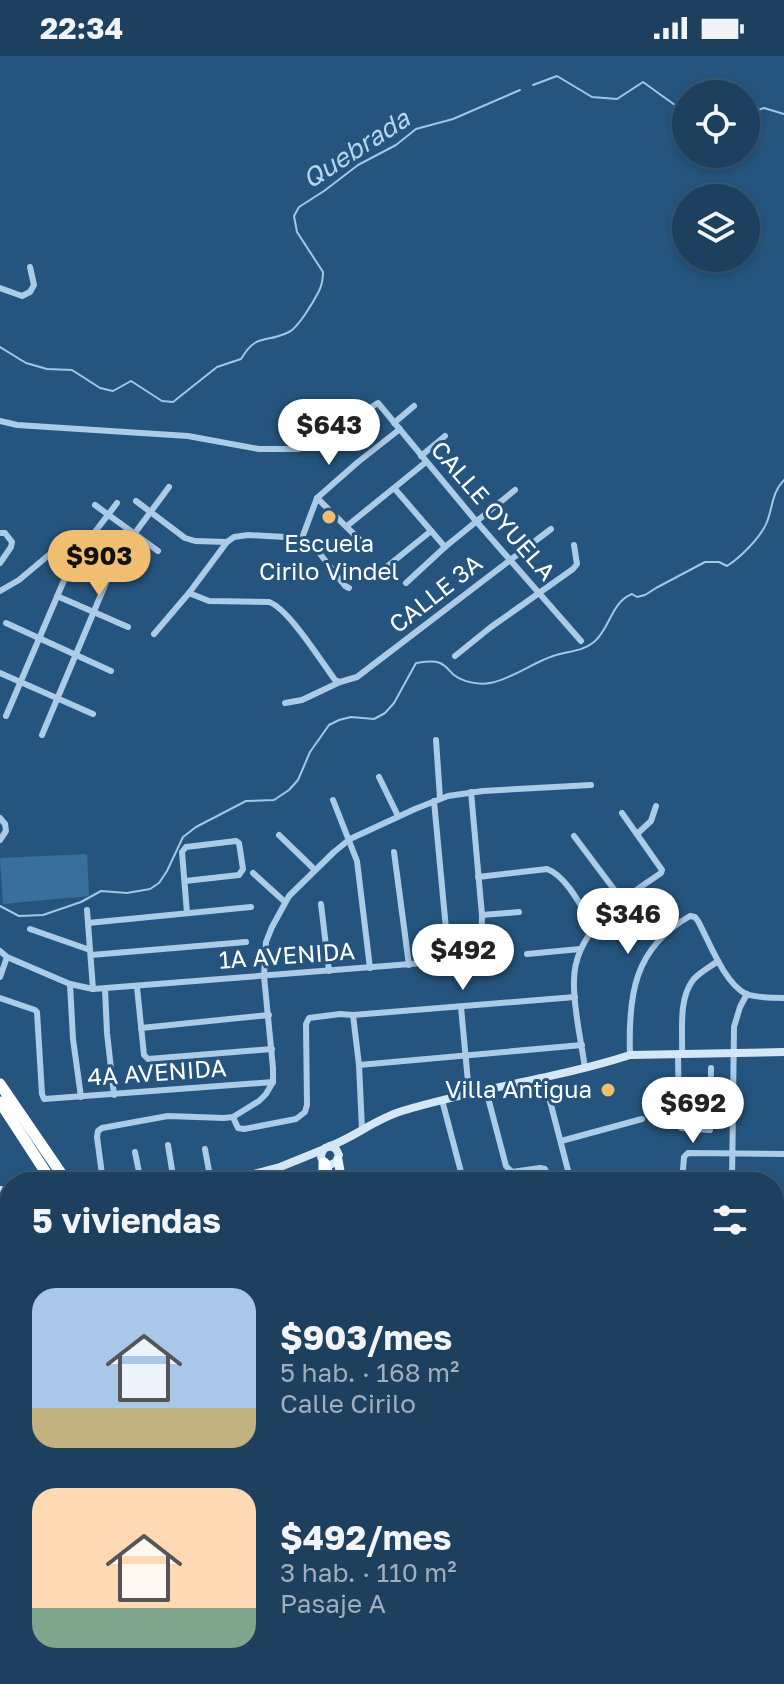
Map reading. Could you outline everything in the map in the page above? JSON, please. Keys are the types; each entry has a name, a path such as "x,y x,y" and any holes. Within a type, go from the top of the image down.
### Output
{"highway":[{"path":"0,1084 60,1172"},
{"path":"0,1102 46,1172"},
{"path":"324,1163 324,1172"}],"main road":[{"path":"258,1172 299,1160 400,1111 630,1055 784,1052"},
{"path":"299,1160 333,1164 358,1132"},
{"path":"326,1148 336,1149 340,1172"},
{"path":"326,1148 320,1155 327,1172"}],"street":[{"path":"0,288 22,296 30,292 34,285 30,267"},
{"name":"CALLE OYUELA","path":"0,421 17,425 188,436 259,449 298,449 313,444 378,403 581,641"},
{"path":"302,538 317,498 397,426 414,406"},
{"path":"347,526 395,489 445,436"},
{"path":"42,735 108,578 135,533 169,487"},
{"path":"395,489 445,547"},
{"path":"406,583 515,490"},
{"path":"317,498 366,546"},
{"path":"136,501 185,538 227,542"},
{"path":"6,716 68,571 117,503"},
{"path":"95,505 158,551"},
{"name":"CALLE 3A","path":"285,703 312,696 357,677 551,529"},
{"path":"384,569 431,531"},
{"path":"0,533 5,533 12,542 0,563"},
{"path":"154,634 234,537 302,538 317,550 349,588"},
{"path":"0,591 19,580 63,543 70,540 85,545"},
{"path":"455,656 577,564 574,545"},
{"path":"189,593 209,601 276,604 335,680 340,682"},
{"path":"57,596 128,627"},
{"path":"6,623 111,671"},
{"path":"0,673 93,714"},
{"path":"436,740 437,800 449,961"},
{"path":"379,777 398,816"},
{"path":"102,1172 97,1137 102,1128 168,1116 233,1117 266,1094 273,1082 264,976 266,942 289,896 350,839 437,800 471,792 591,785"},
{"path":"471,792 482,915 519,912"},
{"path":"333,800 357,861 370,968"},
{"path":"637,834 651,821 656,806"},
{"path":"585,1068 575,997 574,973 580,949 594,928 622,900 662,870 622,813"},
{"path":"0,818 6,831 0,840"},
{"path":"279,835 315,870"},
{"path":"574,836 622,900"},
{"path":"185,881 239,875 242,872 240,847 236,841 186,847 182,852 187,913"},
{"path":"394,852 409,965"},
{"path":"478,877 547,869 554,872 566,884 594,928"},
{"path":"253,873 285,902"},
{"path":"321,904 329,971"},
{"path":"88,923 251,907"},
{"path":"87,910 93,989"},
{"name":"1A AVENIDA","path":"0,951 7,957 70,984 93,989 137,987 473,958 481,953 482,915"},
{"path":"630,1055 632,1005 642,962 661,937 687,917 693,916 698,921 718,961 737,987 747,994 784,998"},
{"path":"30,929 90,952 246,942"},
{"path":"527,954 580,949"},
{"path":"0,977 7,957"},
{"path":"710,1130 685,1130 679,1124 680,1054 683,1004 687,992 692,981 718,961"},
{"path":"70,984 81,1097"},
{"path":"137,987 144,1055 148,1059 272,1049"},
{"path":"105,989 114,1095"},
{"path":"732,1172 735,1018 747,994"},
{"path":"233,1117 240,1129 301,1117 305,1112 309,1018 575,997"},
{"name":"4A AVENIDA","path":"0,998 37,1012 44,1099 273,1082"},
{"path":"461,1007 469,1093"},
{"path":"141,1028 269,1015"},
{"path":"353,1015 359,1065 358,1132"},
{"path":"359,1065 582,1045"},
{"path":"709,1140 711,1068"},
{"path":"544,1078 569,1172"},
{"path":"486,1090 506,1166 512,1172 540,1168 546,1172"},
{"path":"442,1100 461,1172"},
{"path":"561,1141 642,1119"},
{"path":"168,1145 172,1172"},
{"path":"205,1149 209,1172"},
{"path":"135,1152 139,1172"},
{"path":"683,1172 685,1155 692,1152 784,1154"}],"shaded area":[{"path":"87,854 89,896 3,904 0,858"}],"waterway":[{"name":"Quebrada","path":"533,85 557,76 592,97 617,99 643,82 672,103"},
{"name":"Quebrada","path":"0,347 26,363 47,369 72,370 100,388 113,391 131,381 162,401 173,402 217,367 241,359 252,345 293,330 310,307 321,286 323,272 297,232 294,216 299,207 416,129 453,119 520,90"},
{"name":"Quebrada","path":"760,109 784,114"},
{"name":"Quebrada","path":"0,906 19,916 43,915 81,902 101,891 127,893 150,889 159,883 167,871 183,837 246,801 274,800 289,790 298,780 310,752 329,725 351,717 374,719 385,713 416,663 437,662 462,679 486,684 553,656 584,648 599,637 625,598 632,594 637,597 645,595 705,562 719,562 727,566 738,557 764,528 775,494 784,480"}],"place":[{"name":"Escuela Cirilo Vindel","path":"329,517"},
{"name":"Villa Antigua","path":"608,1090"}]}
